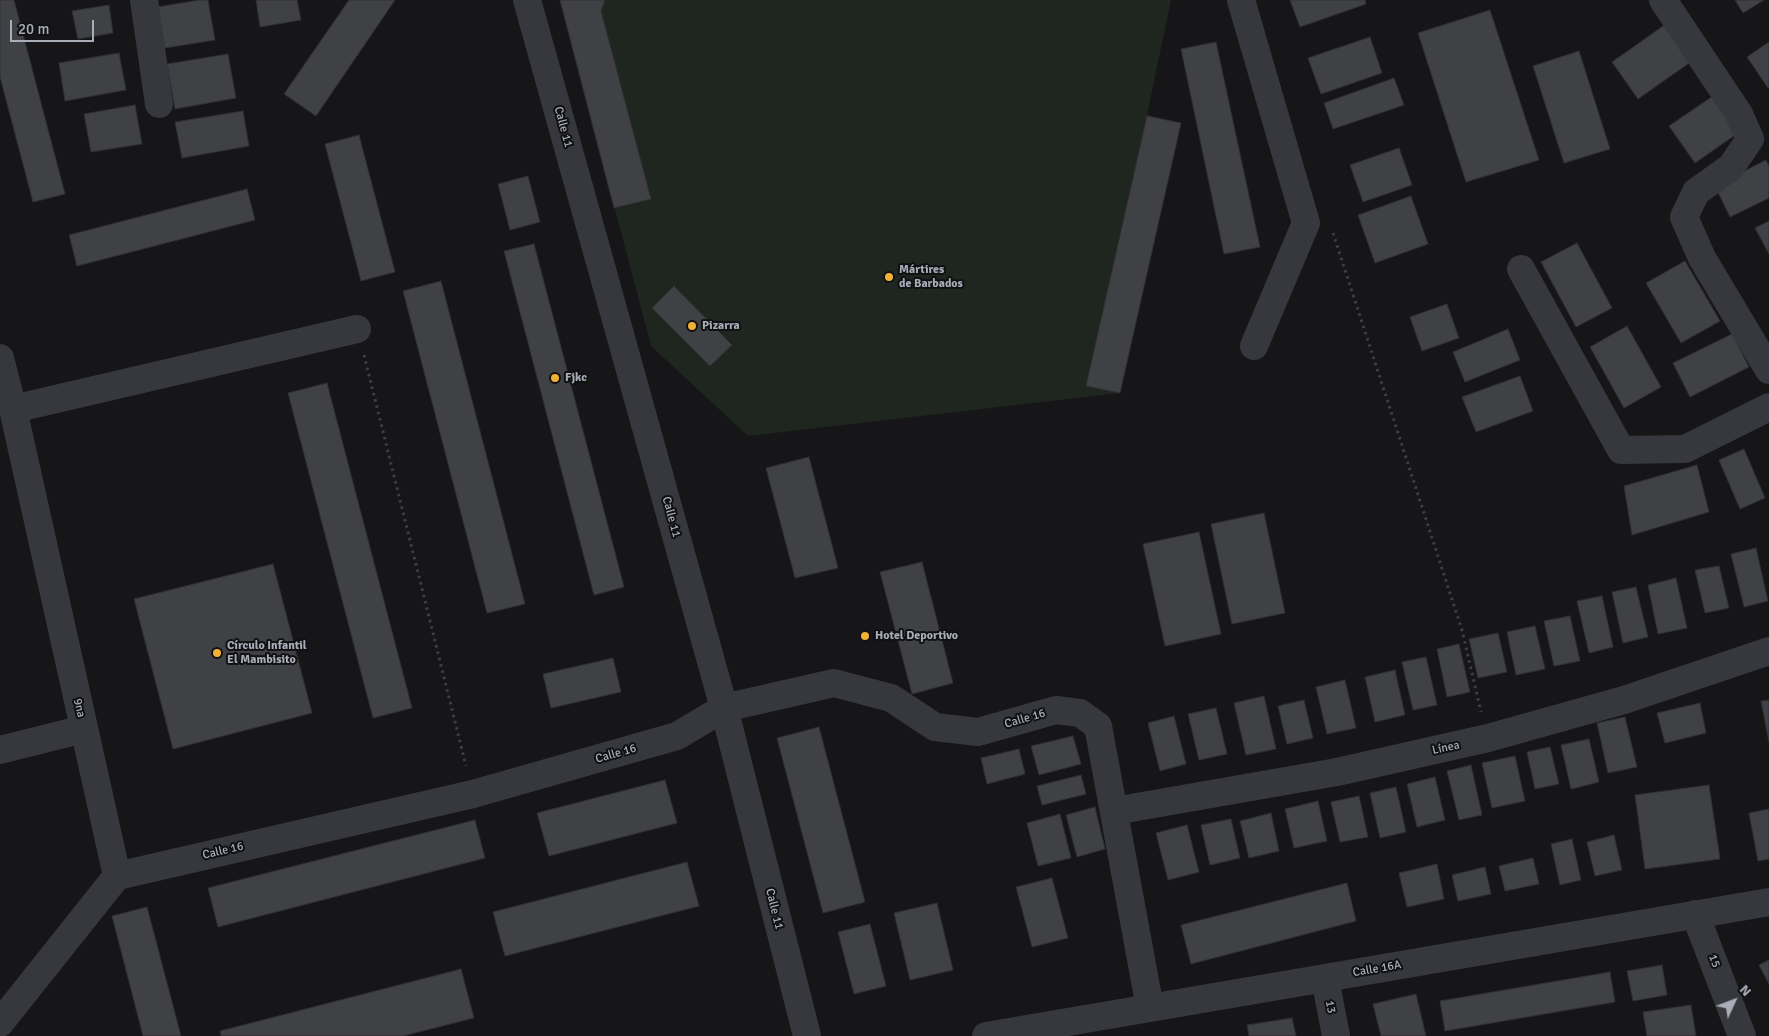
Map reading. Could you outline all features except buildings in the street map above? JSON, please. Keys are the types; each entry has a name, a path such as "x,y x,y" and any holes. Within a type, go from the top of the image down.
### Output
{"street":[{"path":"144,0 159,104"},
{"name":"Calle 11","path":"528,0 724,708 807,1036"},
{"path":"1241,0 1306,223 1254,346"},
{"path":"1664,0 1739,114 1750,139 1731,167 1696,192 1684,217 1702,258 1769,370"},
{"path":"1521,269 1620,450 1685,449 1769,407"},
{"path":"13,408 357,329"},
{"name":"9na","path":"0,358 13,408 10,443 84,729 117,876"},
{"name":"Línea","path":"1114,811 1338,772 1488,738 1624,700 1769,651"},
{"name":"Calle 16","path":"117,876 473,794 677,736 724,708 834,683 891,698 935,727 978,732 1056,710 1080,713 1098,726 1114,811"},
{"path":"0,750 84,729"},
{"path":"1114,811 1150,1008"},
{"path":"0,1023 117,876"},
{"name":"Calle 16A","path":"986,1036 1059,1030 1150,1008 1769,902"},
{"name":"15","path":"1695,914 1742,1036"},
{"name":"13","path":"1325,978 1336,1036"}],"path":[{"path":"1331,225 1462,630 1488,738"},
{"path":"357,329 473,794"}],"shaded area":[{"name":"Mártires de Barbados","path":"560,0 1171,0 1147,115 1181,123 1120,393 748,436 651,346"}],"place":[{"name":"Mártires de Barbados","path":"889,277"},
{"name":"Pizarra","path":"692,326"},
{"name":"Fjkc","path":"555,378"},
{"name":"Hotel Deportivo","path":"865,636"},
{"name":"Círculo Infantil El Mambisito","path":"217,653"}]}
